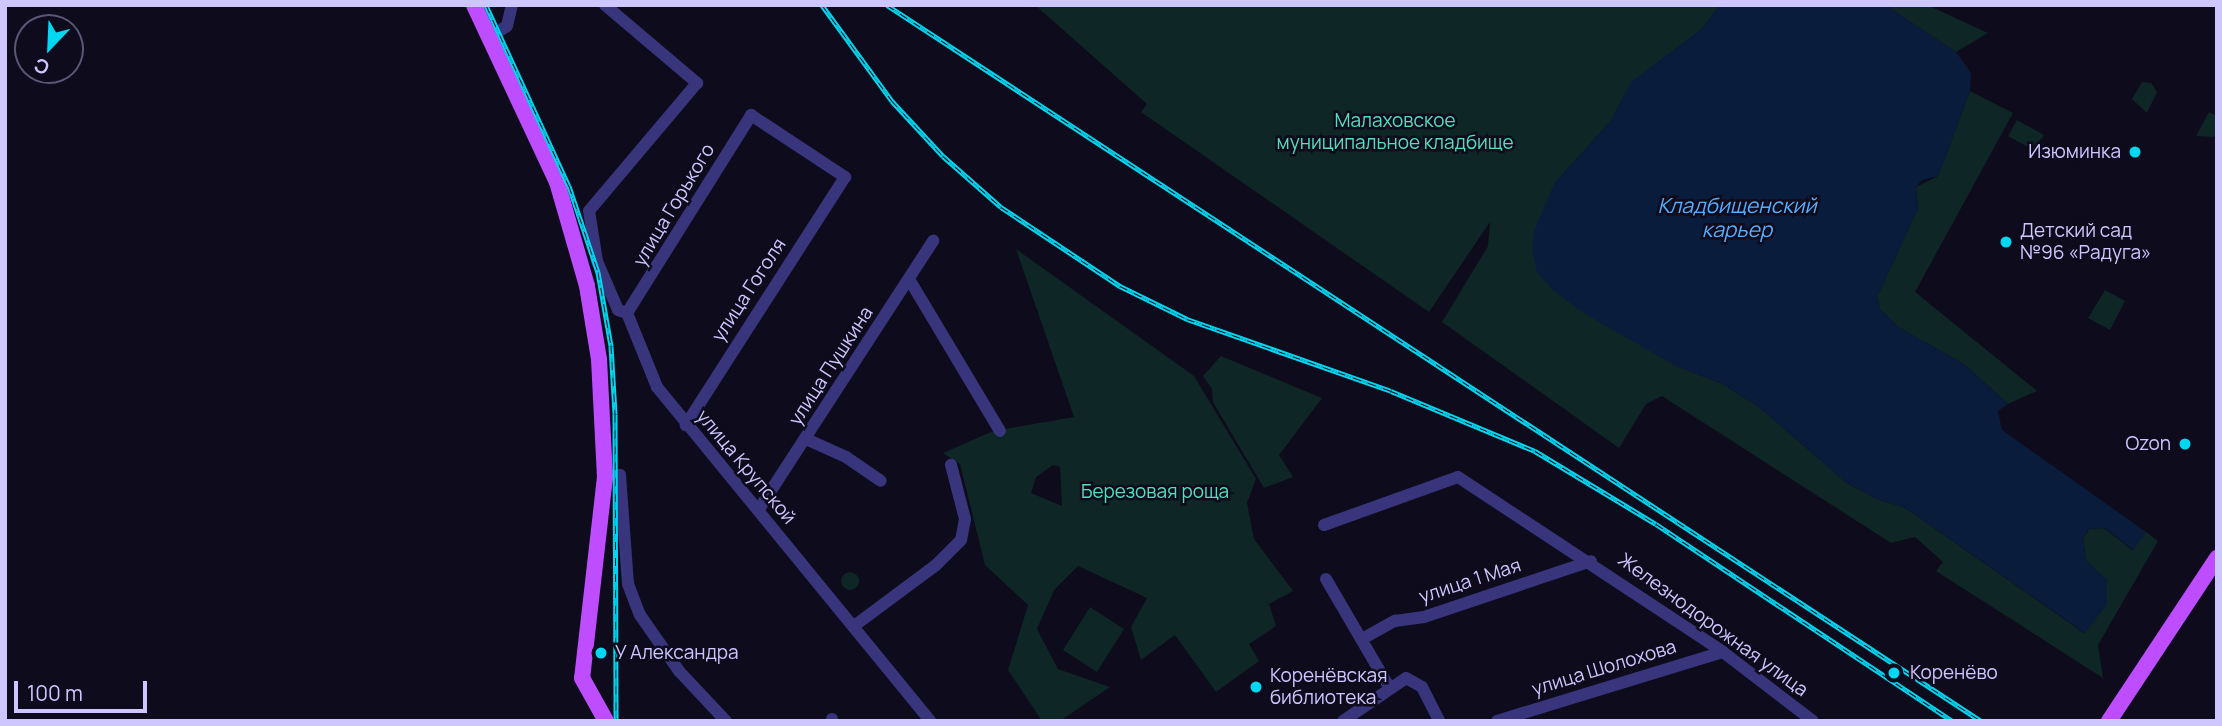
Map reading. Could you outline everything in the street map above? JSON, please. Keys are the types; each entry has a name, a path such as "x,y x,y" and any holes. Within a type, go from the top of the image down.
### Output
{"main road":[{"path":"474,5 557,182 587,286 599,359 606,477 582,678 607,721"},
{"path":"2109,721 2217,558"}],"street":[{"path":"490,37 507,26 512,5"},
{"name":"улица Крупской","path":"605,5 697,83 589,211 597,261 618,310 627,313 643,362 686,425 759,509 930,721"},
{"name":"улица Горького","path":"627,313 751,115 845,177"},
{"name":"улица Гоголя","path":"686,425 845,177"},
{"name":"улица Пушкина","path":"759,509 933,241"},
{"path":"909,279 1000,431"},
{"path":"806,439 846,457 881,481"},
{"path":"854,626 936,565 961,540 965,519 951,466"},
{"path":"606,477 620,475 628,584 640,615 679,671 726,721"},
{"name":"Железнодорожная улица","path":"1324,525 1458,477 1591,561 1723,652 1813,721"},
{"name":"улица 1 Мая","path":"1362,639 1395,621 1424,617 1591,561"},
{"path":"1326,579 1389,687"},
{"name":"улица Шолохова","path":"1497,721 1723,652"},
{"path":"1343,721 1389,687 1406,678 1422,687 1439,721"}],"green space":[{"name":"Малаховское муниципальное кладбище","path":"1035,5 1720,5 1703,28 1632,82 1610,122 1554,184 1553,290 1676,366 1723,384 1759,407 1847,483 1879,500 1904,507 2084,633 2107,580 2086,561 2083,539 2089,529 2104,528 2132,550 2146,532 2158,541 2098,645 2103,678 1936,571 1943,562 1915,537 1891,543 1662,396 1646,404 1619,448 1442,322 1488,246 1490,222 1429,312 1141,112 1147,104"},
{"path":"1885,5 1927,5 1988,33 1956,52"},
{"path":"2142,82 2151,83 2157,92 2147,113 2132,99"},
{"path":"1970,91 2013,113 1915,292 2037,391 2008,404 1964,364 1898,327 1880,309 1877,297 1918,208 1916,187 1938,176"},
{"path":"2209,112 2217,116 2217,133 2214,137 2196,136"},
{"path":"2017,120 2044,135 2035,151 2008,136"},
{"name":"Березовая роща","path":"1016,249 1194,376 1256,479 1247,503 1254,539 1293,591 1269,604 1276,626 1249,644 1259,661 1216,692 1175,635 1141,660 1131,627 1147,598 1078,566 1054,590 1037,629 1058,669 1110,687 1060,721 1042,721 1008,670 1028,605 985,565 960,464 943,453 993,431 1074,417","holes":["1053,465 1060,467 1062,506 1031,493 1036,477"]},
{"path":"2105,290 2125,301 2110,330 2088,318"},
{"path":"1221,356 1322,398 1279,455 1293,477 1264,488 1213,402 1212,389 1203,376"},
{"path":"850,572 856,575 859,581 856,587 850,590 844,587 841,581 844,575"},
{"path":"1090,607 1124,629 1097,672 1063,650"}],"water":[{"name":"Кладбищенский карьер","path":"1720,5 1885,5 1956,52 1971,73 1970,91 1938,176 1922,180 1916,187 1918,208 1877,297 1880,309 1898,327 1964,364 2008,404 1998,411 2002,430 2146,532 2133,550 2105,528 2088,529 2083,539 2086,561 2107,580 2107,604 2085,633 1904,507 1879,500 1847,483 1759,407 1723,384 1676,366 1582,312 1553,290 1537,272 1532,248 1535,229 1554,184 1610,122 1631,82 1703,28"}],"railway":[{"path":"486,5 569,186 598,272 611,346 615,414 616,721"},
{"path":"822,5 892,101 943,156 1001,207 1120,286 1187,319 1391,391 1535,451 1656,524 1953,721"},
{"path":"887,5 1981,721"}],"place":[{"name":"Изюминка","path":"2135,152"},
{"name":"Детский сад №96 «Радуга»","path":"2006,242"},
{"name":"Ozon","path":"2185,444"},
{"name":"У Александра","path":"601,653"},
{"name":"Коренёво","path":"1894,673"},
{"name":"Коренёвская библиотека","path":"1256,687"}]}
